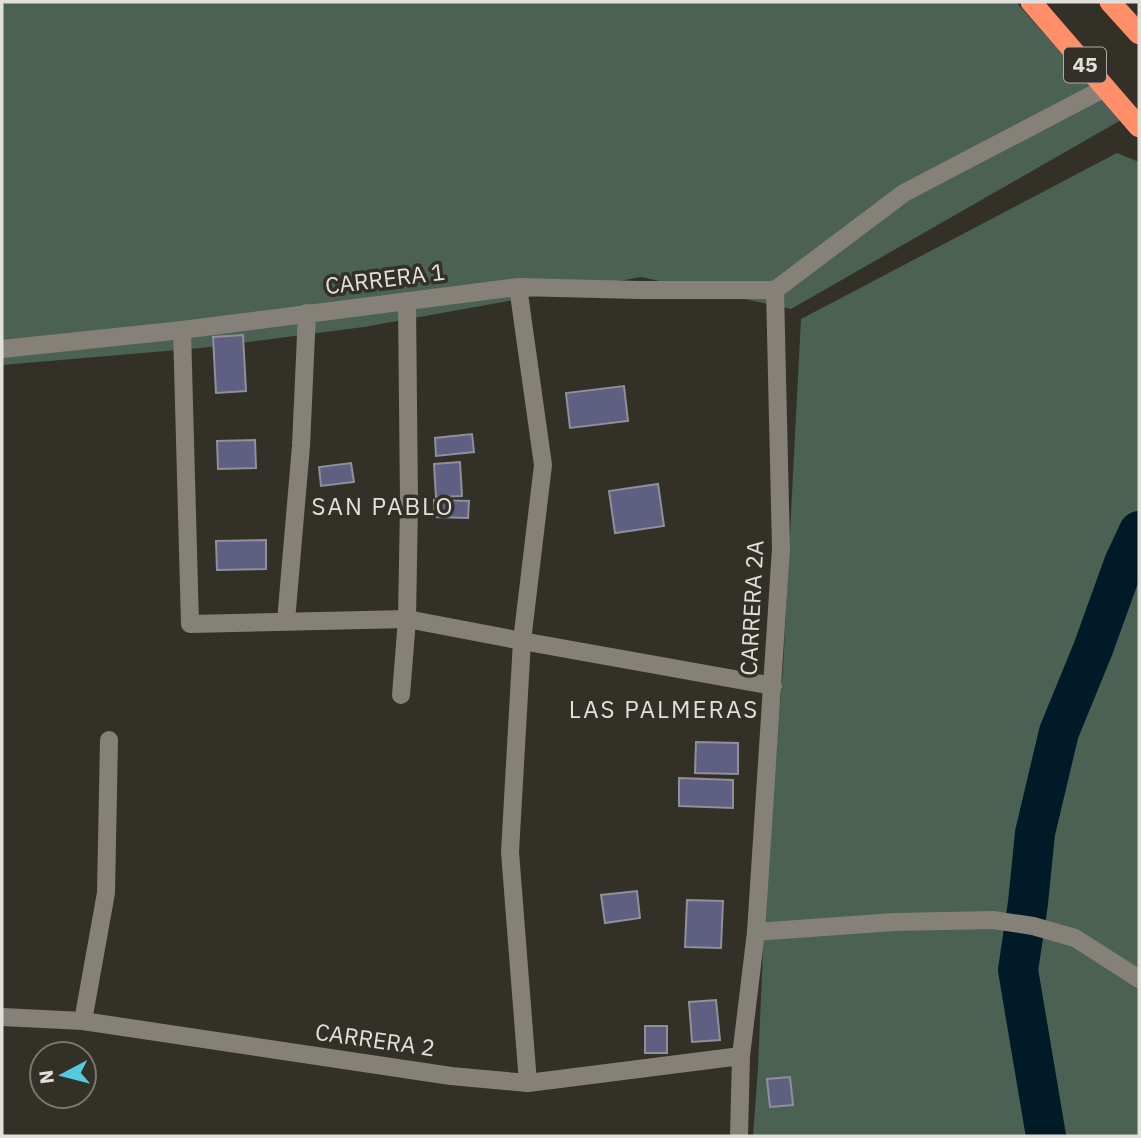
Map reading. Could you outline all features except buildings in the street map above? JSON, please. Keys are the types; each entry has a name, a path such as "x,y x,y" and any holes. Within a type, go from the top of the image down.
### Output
{"highway":[{"name":"45","path":"1031,2 1139,127"},
{"name":"45","path":"1110,2 1139,34"}],"street":[{"path":"775,290 904,193 1105,88"},
{"path":"518,287 543,466 522,641 510,852 528,1083"},
{"name":"CARRERA 1","path":"2,349 182,330 518,287 775,290"},
{"name":"CARRERA 2A","path":"739,1136 741,1056 756,932 781,548 775,290"},
{"path":"401,695 407,619 409,504 407,302"},
{"path":"286,621 301,446 307,313"},
{"path":"182,330 190,624 407,619 773,686"},
{"path":"83,1021 106,893 109,740"},
{"path":"756,932 894,922 993,920 1033,926 1075,938 1139,979"},
{"name":"CARRERA 2","path":"2,1017 83,1021 451,1076 528,1083 741,1056"}],"green space":[{"path":"2,2 1016,2 1121,120 791,309 641,277 364,327 201,348 2,365"},
{"path":"1117,153 1139,162 1139,1136 753,1136 766,880 783,668 801,319"}],"waterway":[{"path":"1046,1136 1018,970 1035,833 1059,732 1124,563 1139,531"}],"district":[{"name":"SAN PABLO","path":"383,507"},
{"name":"LAS PALMERAS","path":"664,710"}]}
